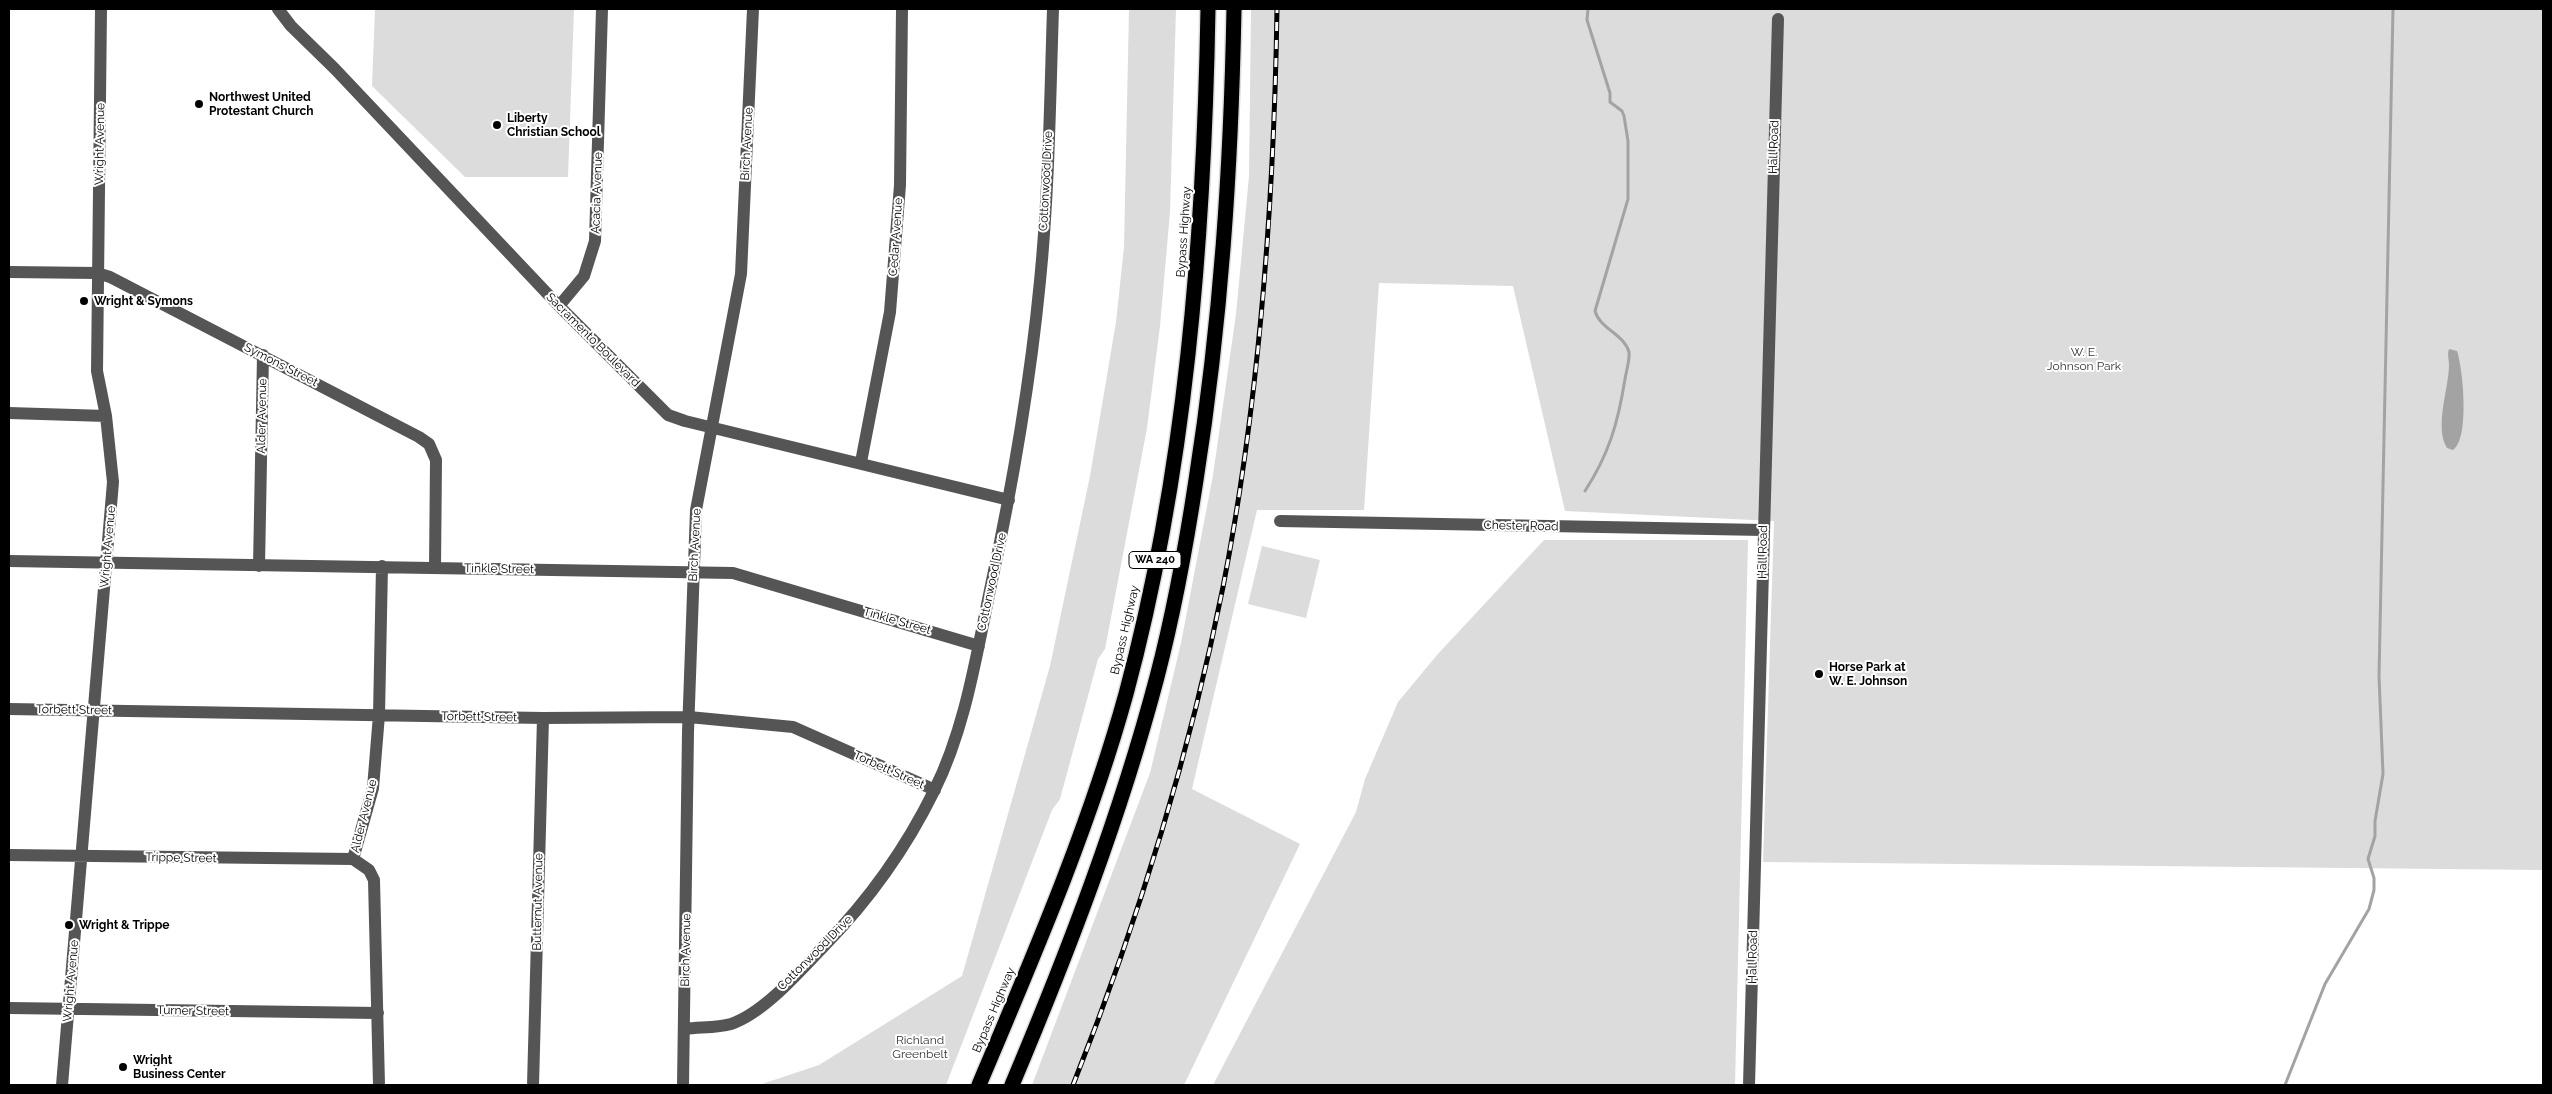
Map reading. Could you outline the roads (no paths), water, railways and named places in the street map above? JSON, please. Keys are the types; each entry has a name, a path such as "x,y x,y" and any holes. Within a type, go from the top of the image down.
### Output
{"highway":[{"name":"Bypass Highway","path":"979,1085 1045,928 1093,800 1126,695 1148,602 1170,481 1190,339 1203,182 1208,9"},
{"name":"WA 240","path":"1012,1085 1064,961 1118,808 1158,674 1175,598 1214,357 1229,174 1234,9"}],"street":[{"name":"Wright Avenue","path":"62,1085 113,482 106,416 97,370 102,9"},
{"name":"Sacramento Boulevard","path":"278,9 291,26 335,69 559,306 668,415 685,422 861,462 1009,500"},
{"name":"Acacia Avenue","path":"559,306 584,276 595,241 602,9"},
{"name":"Birch Avenue","path":"683,1085 689,717 696,510 741,274 752,9"},
{"name":"Cedar Avenue","path":"861,462 890,312 900,185 902,9"},
{"name":"Cottonwood Drive","path":"685,1029 731,1024 757,1009 794,977 863,903 903,847 935,790 962,716 979,646 1009,500 1040,278 1049,148 1053,9"},
{"name":"Hall Road","path":"1749,1085 1778,19"},
{"name":"Symons Street","path":"9,272 97,273 110,277 419,436 429,444 436,460 435,568"},
{"name":"Alder Avenue","path":"259,566 263,355"},
{"path":"9,413 106,416"},
{"name":"Chester Road","path":"1280,521 1763,530"},
{"name":"Tinkle Street","path":"9,561 733,573 979,646"},
{"name":"Alder Avenue","path":"379,1085 374,880 369,870 353,860 373,788 379,715 382,566"},
{"name":"Torbett Street","path":"9,709 543,718 689,717 793,727 935,790"},
{"name":"Butternut Avenue","path":"533,1085 543,718"},
{"name":"Trippe Street","path":"9,855 353,860"},
{"name":"Turner Street","path":"9,1008 378,1013"}],"waterway":[{"path":"1585,491 1600,464 1616,424 1629,355 1626,346 1602,322 1595,311 1628,199 1628,141 1622,111 1610,102 1610,93 1587,20 1588,9"},
{"path":"2285,1085 2325,984 2369,909 2374,890 2374,878 2368,859 2375,836 2375,821 2383,774 2379,676 2393,9"}],"railway":[{"path":"1073,1085 1119,963 1159,839 1194,714 1223,587 1247,444 1263,299 1272,154 1277,9"}],"place":[{"name":"Northwest United Protestant Church","path":"199,104"},
{"name":"Liberty Christian School","path":"497,125"},
{"name":"Wright & Symons","path":"84,301"},
{"name":"Horse Park at W. E. Johnson","path":"1819,674"},
{"name":"Wright & Trippe","path":"69,925"},
{"name":"Wright Business Center","path":"123,1067"}],"park label":[{"name":"W. E. Johnson Park","path":"2084,359"},
{"name":"Richland Greenbelt","path":"920,1047"}]}
